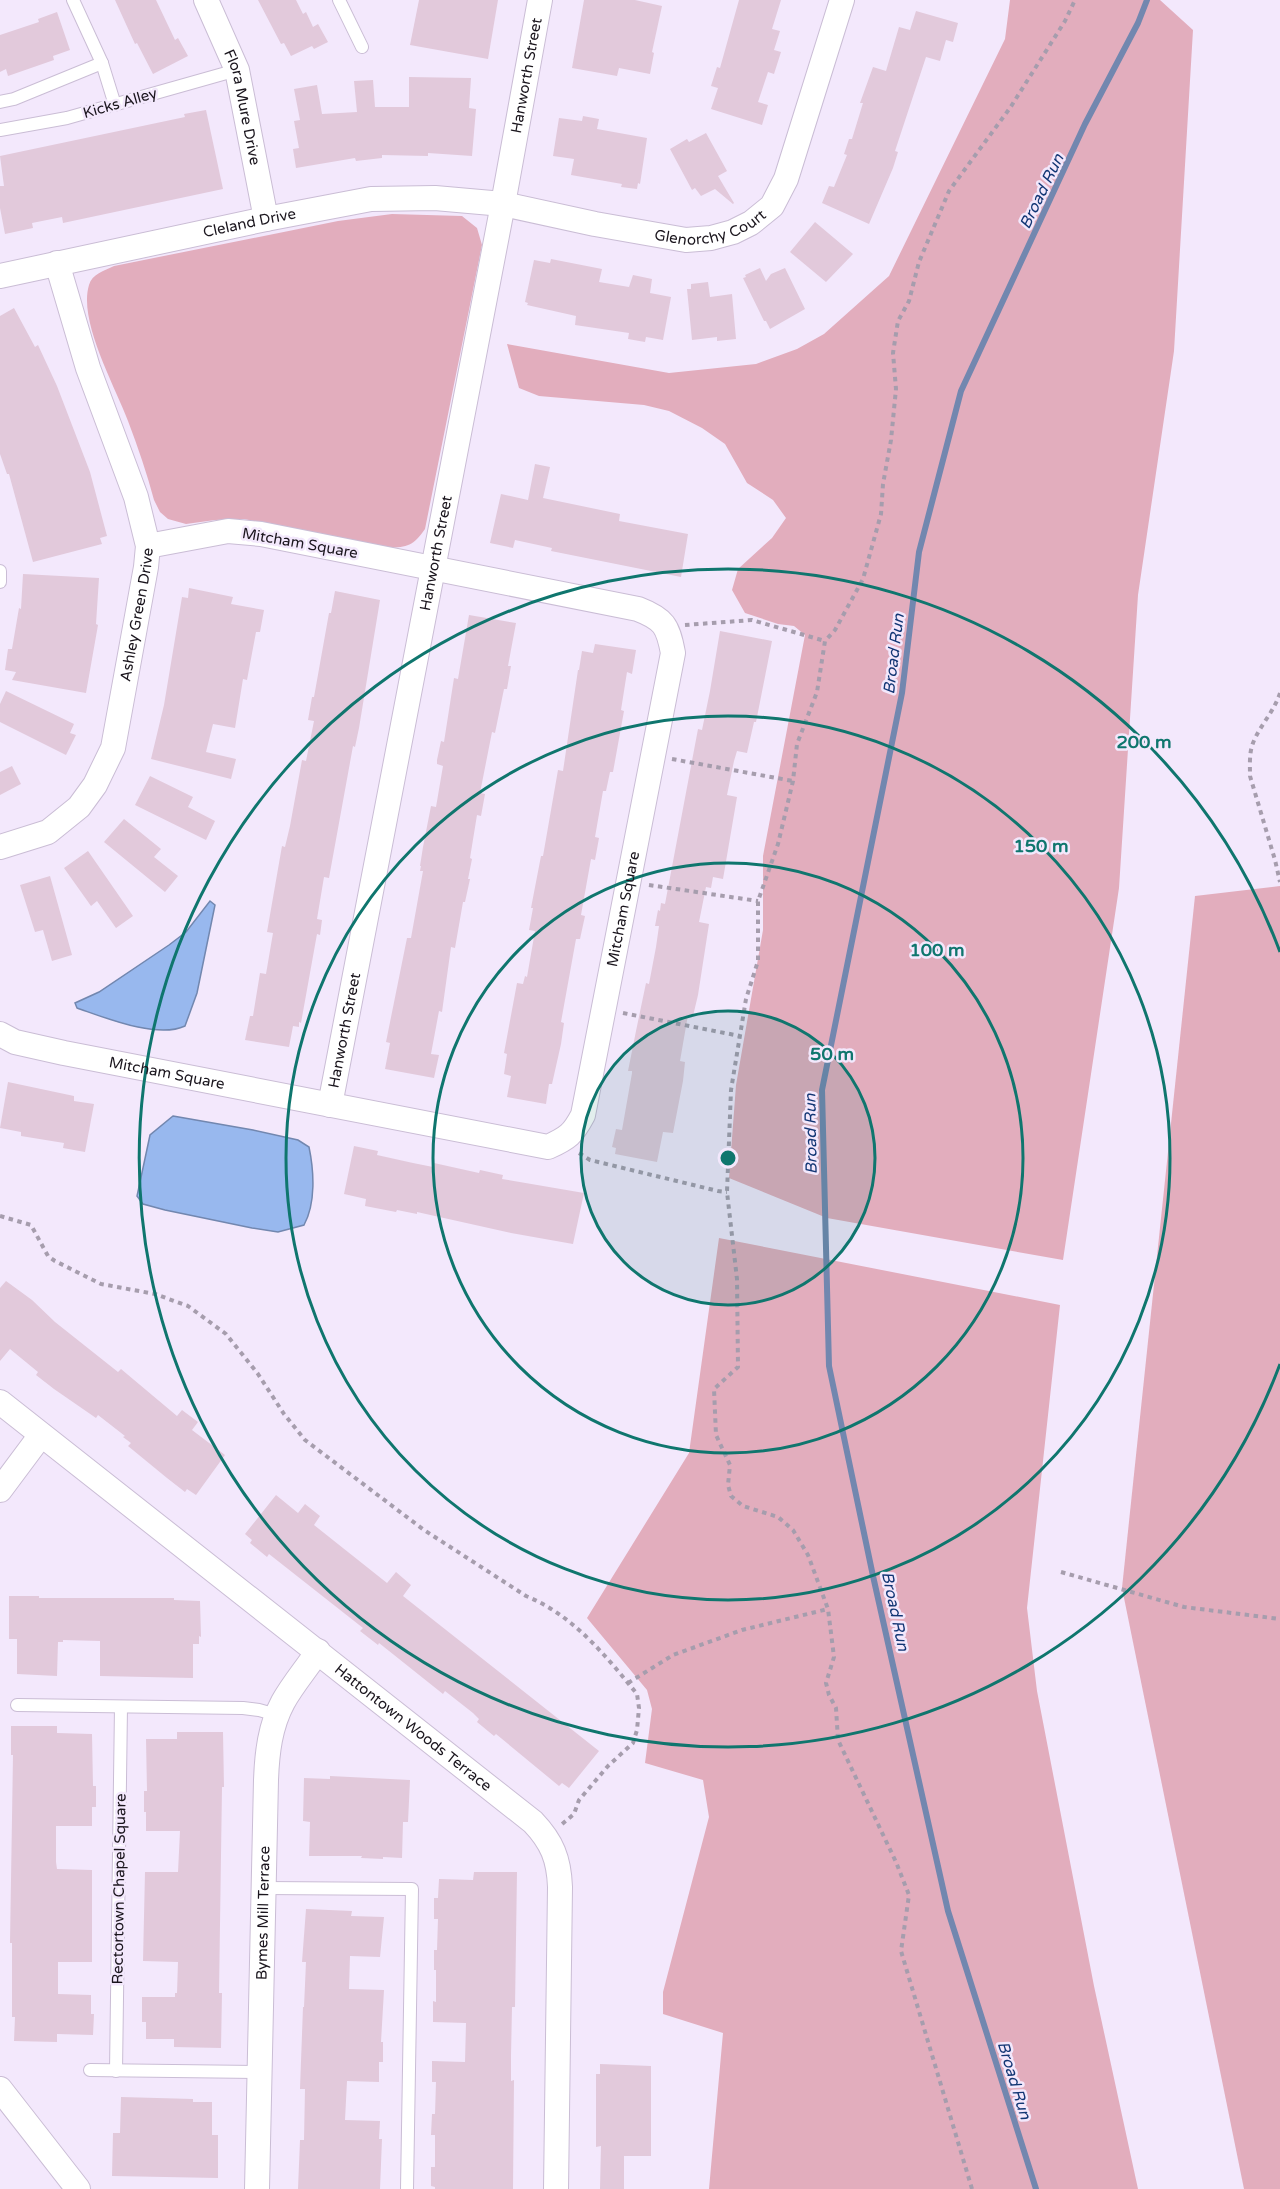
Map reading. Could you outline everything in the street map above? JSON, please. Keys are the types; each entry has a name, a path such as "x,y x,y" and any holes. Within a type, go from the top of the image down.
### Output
{"street":[{"name":"Flora Mure Drive","path":"206,0 237,70 267,219"},
{"name":"Hanworth Street","path":"330,1106 540,0"},
{"name":"Glenorchy Court","path":"503,204 595,224 686,240 711,238 733,232 751,223 772,206 786,179 843,0"},
{"name":"Cleland Drive","path":"0,276 371,199 435,198 503,204"},
{"name":"Ashley Green Drive","path":"0,847 48,832 80,807 95,785 112,748 138,613 148,546 136,497 88,368 57,263"},
{"name":"Mitcham Square","path":"0,1034 15,1042 64,1053 548,1147 567,1139 583,1115 673,653 669,633 654,615 638,609 261,534 228,531 148,546"},
{"name":"Hattontown Woods Terrace","path":"0,1402 318,1651 533,1822 546,1836 553,1846 560,1879 556,2189"},
{"path":"0,1490 41,1435"},
{"name":"Bymes Mill Terrace","path":"257,2189 269,1744 277,1715 318,1651"},
{"path":"0,2089 78,2189"}],"lane":[{"path":"73,0 102,63 115,105"},
{"path":"339,0 362,46"},
{"path":"0,102 14,99 102,63"},
{"name":"Kicks Alley","path":"0,130 67,118 237,70"},
{"path":"0,571 0,582"},
{"path":"17,1705 243,1708 277,1715"},
{"name":"Rectortown Chapel Square","path":"116,2071 121,1707"},
{"path":"264,1888 412,1889 407,2189"},
{"path":"90,2070 261,2072"}],"path":[{"path":"972,2189 901,1951 909,1895 897,1862 838,1740 836,1708 826,1683 834,1657 828,1609 808,1555 793,1530 778,1517 743,1506 731,1496 728,1485 730,1465 716,1435 714,1389 738,1367 737,1279 727,1192 731,1090 746,999 758,961 758,901 778,844 793,782 797,744 817,692 825,641 835,630 863,579 881,514 896,389 892,353 898,321 909,301 919,262 949,191 1010,108 1065,21 1075,0"},
{"path":"669,633 684,625 752,620 825,641"},
{"path":"1280,693 1275,708 1252,744 1250,766 1250,776 1280,882"},
{"path":"654,756 793,782"},
{"path":"629,881 758,901"},
{"path":"605,1009 740,1036"},
{"path":"567,1139 576,1151 590,1160 727,1192"},
{"path":"0,1216 31,1226 48,1256 101,1284 156,1294 188,1306 226,1334 305,1440 424,1530 518,1591 544,1603 575,1624 628,1683 637,1694 639,1708 633,1743 608,1766 579,1800 574,1814 546,1836"},
{"path":"1061,1572 1184,1607 1280,1619"},
{"path":"628,1683 673,1655 732,1633 828,1609"}],"shaded area":[{"path":"1010,0 1160,0 1193,30 1174,351 1138,595 1119,888 1063,1260 827,1218 729,1178 736,1085 763,930 763,856 805,635 794,626 778,624 745,613 732,590 738,569 772,538 786,518 773,500 747,483 725,444 702,428 669,411 644,405 539,396 519,388 507,344 669,373 756,364 797,349 824,334 889,276 1005,39"},
{"path":"392,214 462,216 477,228 482,245 425,529 410,545 388,548 244,519 186,524 168,519 160,512 154,500 132,431 93,335 87,300 89,285 93,278 114,266 338,221"},
{"path":"1280,886 1280,2189 1244,2189 1122,1588 1195,896"},
{"path":"719,1238 1060,1305 1027,1608 1037,1691 1094,1986 1138,2189 709,2189 723,2033 663,2014 663,1992 709,1817 703,1780 645,1763 652,1709 647,1690 587,1618 689,1453"}],"water":[{"path":"210,901 215,905 197,993 185,1026 174,1029 146,1029 77,1008 75,1003 99,992 186,932"},
{"path":"173,1116 298,1140 309,1147 313,1187 311,1207 304,1225 278,1232 143,1204 137,1196 150,1135"}],"building":[{"path":"115,0 156,0 175,40 178,38 188,56 153,74 137,43 135,44"},
{"path":"258,0 296,0 303,14 306,12 313,27 318,24 328,42 314,49 312,46 291,56 284,43 281,44"},
{"path":"419,0 498,0 488,59 410,45"},
{"path":"584,0 635,0 662,6 652,52 654,53 650,74 619,68 617,76 572,68"},
{"path":"739,0 781,0 772,29 780,31 774,50 781,52 774,74 768,72 758,102 768,105 762,125 711,109 718,88 711,86 717,67 720,68"},
{"path":"916,11 958,23 953,42 946,40 940,61 926,57 895,151 898,152 893,168 869,224 822,203 829,186 834,187 847,155 844,154 849,139 852,139 863,103 860,103 873,67 886,71 899,27 910,30"},
{"path":"57,12 70,50 53,56 54,60 8,76 6,69 0,72 0,35 39,22 38,19"},
{"path":"409,77 471,78 469,108 476,109 472,156 428,153 428,156 382,155 382,158 356,161 355,158 296,168 293,149 299,148 294,121 300,120 294,89 317,85 322,114 357,112 354,81 373,80 375,107 409,107"},
{"path":"206,110 223,189 63,223 62,217 32,223 33,228 5,234 0,208 0,186 4,186 0,156 185,117 184,114"},
{"path":"583,116 599,119 597,129 647,138 640,184 638,183 637,189 571,175 574,159 553,156 559,118 582,121"},
{"path":"706,133 727,171 718,176 733,204 715,189 701,196 695,188 692,190 670,149 687,139 689,142"},
{"path":"815,222 853,254 826,282 790,252"},
{"path":"551,259 602,269 599,282 629,287 633,275 652,279 650,293 671,297 663,340 646,337 645,342 628,339 629,333 575,325 576,316 527,305 528,303 525,302 534,260 550,263"},
{"path":"760,268 766,281 771,274 785,268 805,309 770,329 743,278"},
{"path":"708,282 710,297 732,294 736,339 717,341 717,337 692,340 687,289 691,289 691,284"},
{"path":"14,308 35,347 38,345 57,386 90,472 107,536 100,538 102,544 33,562 9,474 7,474 0,454 0,316"},
{"path":"535,464 550,467 543,498 620,514 619,521 688,534 681,577 551,551 552,548 515,540 513,548 490,543 501,494 528,500"},
{"path":"23,574 99,578 96,624 98,625 86,693 12,680 16,672 5,670 8,649 12,649 19,608 21,609"},
{"path":"189,588 233,597 231,604 264,610 260,632 256,632 247,680 243,679 235,728 213,724 206,752 236,759 231,779 151,759 164,705 182,597 188,598"},
{"path":"335,591 380,600 359,728 355,747 353,746 329,878 324,877 317,919 322,920 320,935 317,934 301,1023 299,1022 299,1027 293,1026 289,1047 245,1040 250,1016 253,1016 260,973 266,974 273,933 267,932 282,846 285,847 290,826 302,760 306,761 314,721 308,720"},
{"path":"469,615 516,623 508,666 511,666 507,689 504,689 495,733 492,732 480,793 485,794 481,816 477,815 470,858 472,859 468,879 470,879 465,902 463,902 455,948 451,947 442,1012 439,1011 431,1054 439,1055 434,1078 385,1069 390,1043 386,1042 407,938 411,938 423,871 420,871 420,866 423,847 431,806 436,807 443,766 437,764 437,760 441,741 444,742 454,678 458,679"},
{"path":"720,631 772,641 756,722 754,722 747,753 737,751 727,795 737,797 723,879 713,877 711,888 706,887 699,922 709,924 698,995 693,1016 688,1015 680,1061 685,1062 683,1081 673,1133 663,1132 657,1162 615,1154 616,1148 612,1147 616,1129 622,1130 632,1073 628,1071 646,983 649,984 656,947 659,926 655,926 658,910 660,911 661,903 665,904 698,729 702,730"},
{"path":"595,644 636,650 632,674 627,672 621,710 624,711 613,772 610,772 606,791 603,791 595,837 599,838 595,860 591,859 581,915 585,916 580,939 576,939 561,1022 564,1023 561,1044 552,1084 549,1084 546,1104 507,1097 511,1076 504,1074 507,1054 504,1053 517,983 523,984 525,976 527,977 535,931 529,930 533,908 531,908 558,770 563,771 582,651 593,653"},
{"path":"6,691 74,724 70,733 76,735 66,755 0,722 0,704"},
{"path":"12,766 21,784 0,795 0,772"},
{"path":"150,776 193,797 188,807 215,821 206,840 135,805"},
{"path":"124,819 161,849 154,857 178,876 165,892 104,842"},
{"path":"88,851 133,916 116,928 97,901 91,906 64,868"},
{"path":"50,876 72,955 52,961 43,930 35,932 20,885"},
{"path":"8,1082 74,1096 74,1101 94,1104 85,1152 63,1148 64,1143 21,1136 21,1132 0,1128"},
{"path":"354,1146 378,1151 377,1155 413,1163 433,1167 434,1163 479,1173 480,1170 503,1175 502,1179 584,1193 573,1244 417,1212 417,1214 397,1210 396,1212 365,1206 366,1199 344,1194"},
{"path":"6,1281 118,1372 121,1369 177,1416 182,1410 198,1422 192,1430 225,1455 196,1495 187,1489 185,1492 167,1478 128,1446 131,1443 123,1437 125,1436 98,1415 96,1418 54,1389 36,1375 38,1372 10,1349 0,1361 0,1288"},
{"path":"276,1495 298,1513 305,1504 320,1516 314,1525 387,1583 396,1572 411,1585 403,1596 599,1751 569,1788 562,1783 559,1786 496,1734 494,1736 477,1722 479,1719 473,1713 445,1691 443,1694 379,1643 378,1645 360,1631 363,1628 269,1554 267,1557 250,1543 252,1540 245,1534"},
{"path":"9,1596 174,1598 174,1600 200,1601 201,1637 199,1636 199,1644 193,1644 193,1678 100,1676 100,1641 63,1640 63,1642 58,1642 57,1676 17,1674 17,1639 9,1639"},
{"path":"11,1726 57,1726 57,1733 92,1734 93,1786 96,1786 96,1807 92,1807 92,1826 56,1826 56,1862 57,1869 92,1870 92,1962 58,1962 58,1994 91,1995 91,2014 94,2014 93,2035 57,2034 57,2042 14,2041 12,1943 10,1943 13,1755 11,1755"},
{"path":"177,1732 223,1732 224,1787 222,1787 219,1993 222,1993 221,2048 174,2047 174,2039 146,2039 146,2022 142,2022 142,1997 175,1997 177,1993 178,1962 143,1961 145,1872 178,1872 180,1831 146,1831 144,1791 147,1791 146,1739 177,1739"},
{"path":"330,1776 410,1780 408,1822 403,1822 402,1858 309,1856 310,1822 303,1821 304,1778 330,1779"},
{"path":"474,1872 517,1872 515,2007 512,2007 511,2056 511,2081 514,2080 513,2189 435,2189 431,2186 431,2167 435,2167 435,2135 431,2135 432,2114 435,2114 436,2082 432,2082 432,2061 465,2062 466,2023 433,2022 433,2001 436,2002 434,1950 437,1950 438,1919 434,1919 434,1898 438,1898 439,1879 473,1880"},
{"path":"306,1909 352,1911 351,1916 384,1917 380,1957 350,1956 349,1989 384,1990 381,2042 383,2042 383,2062 379,2062 379,2082 347,2081 345,2120 380,2121 379,2139 382,2139 380,2189 298,2189 300,2140 304,2140 305,2089 300,2089 306,1962 302,1962"},
{"path":"600,2064 651,2066 651,2156 624,2156 624,2189 600,2189 601,2146 596,2147 596,2074 600,2074"},
{"path":"121,2097 193,2099 193,2102 212,2102 212,2135 218,2135 218,2178 112,2176 113,2133 120,2133"}],"waterway":[{"name":"Broad Run","path":"1036,2189 948,1911 873,1576 829,1366 822,1090 902,693 919,552 961,391 1085,124 1138,23 1147,0"}]}
